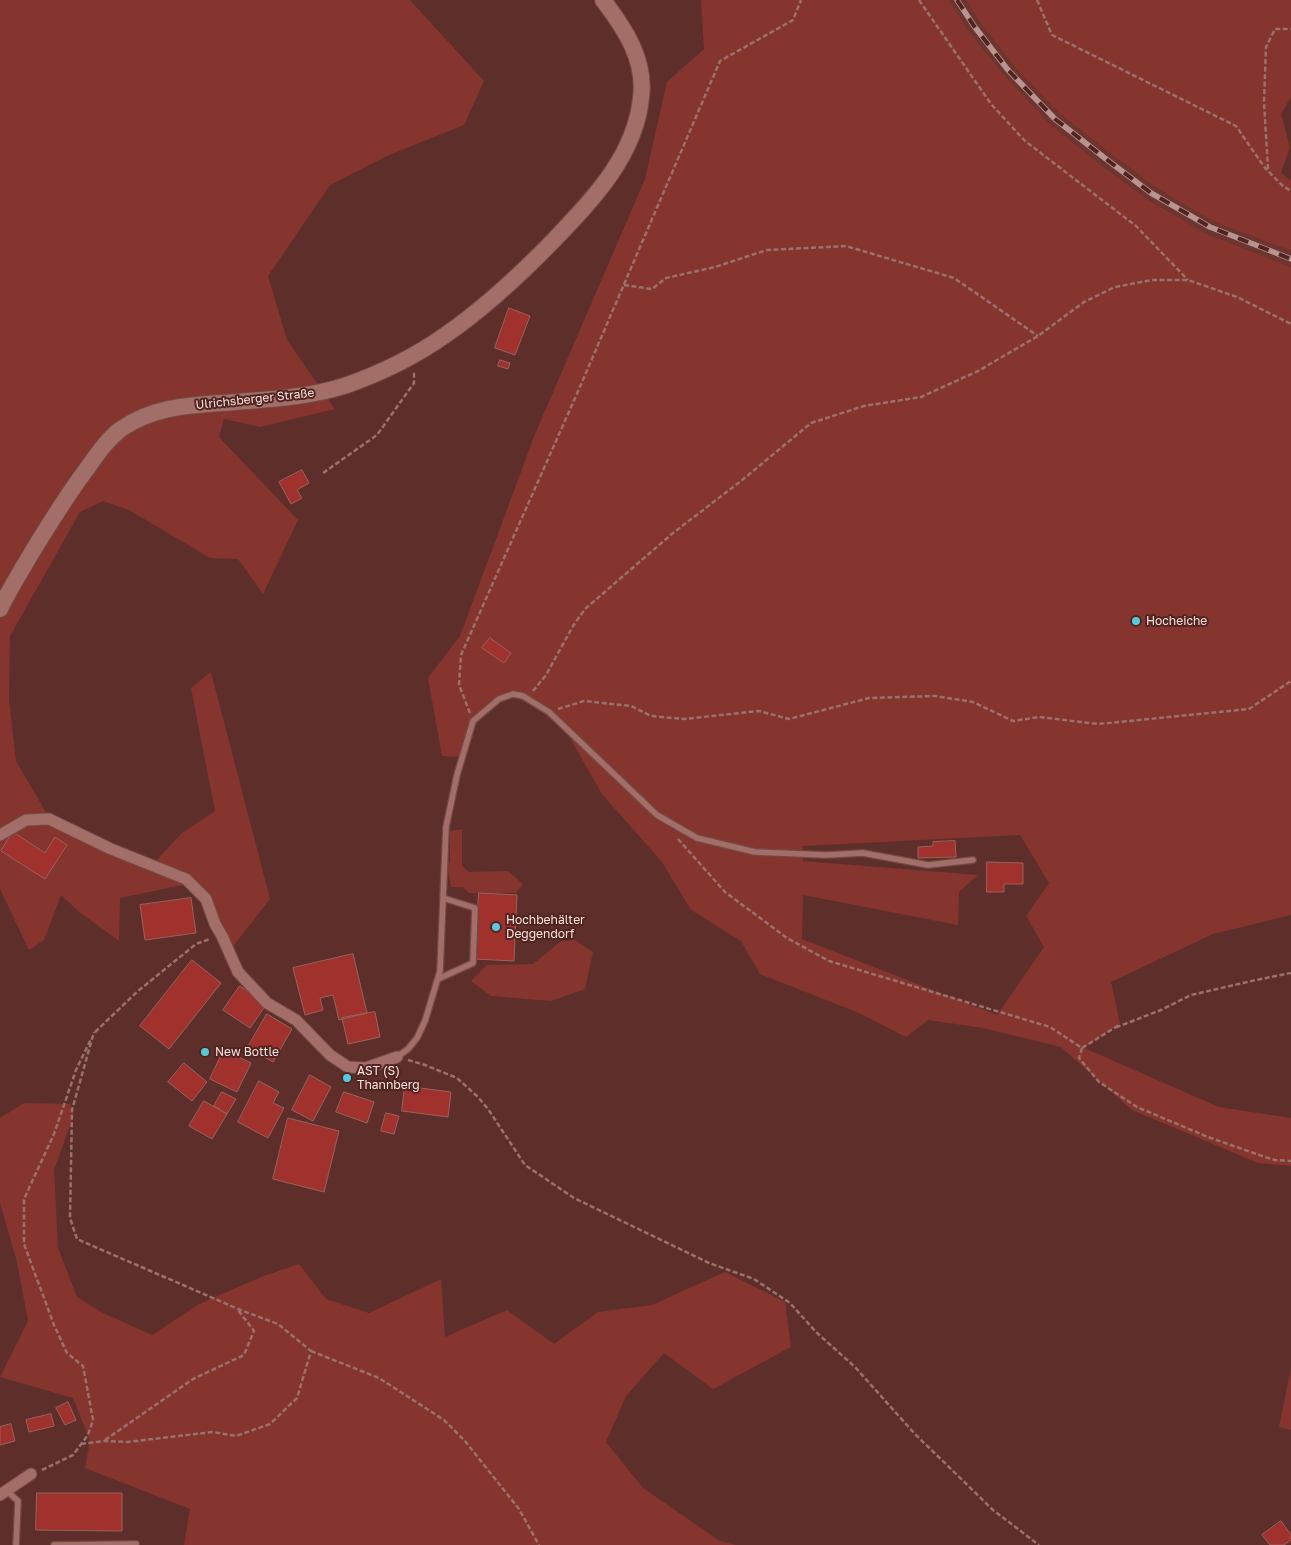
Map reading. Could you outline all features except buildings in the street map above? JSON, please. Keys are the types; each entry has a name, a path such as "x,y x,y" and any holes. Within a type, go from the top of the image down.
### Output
{"street":[{"name":"Ulrichsberger Straße","path":"0,608 9,590 66,498 104,444 122,429 140,418 157,411 175,407 203,403 293,397 346,385 415,354 444,336 480,309 521,274 601,189 620,161 631,138 639,113 642,98 642,82 639,64 630,39 603,0"},
{"path":"0,835 26,820 49,818 111,849 186,879 206,899 215,924 238,972 267,1003 296,1020 330,1055 348,1067 366,1068 397,1057"},
{"path":"3,1492 31,1474"}],"lane":[{"path":"397,1057 417,1038 425,1021 440,971 446,827 457,775 473,721 499,699 513,694 522,696 549,712 657,815 697,838 755,852 826,855 862,853 928,865 973,860"},
{"path":"438,979 473,963 475,908 443,898"},
{"path":"3,1492 18,1501 16,1545"},
{"path":"54,1545 136,1544"}],"path":[{"path":"473,721 459,685 461,655 576,396 720,62 793,20 801,0"},
{"path":"919,0 991,104 1025,140 1136,226 1188,280"},
{"path":"1037,0 1052,35 1236,126 1268,171 1291,191"},
{"path":"1268,171 1264,102 1266,46 1275,29 1291,29"},
{"path":"624,286 652,289 666,278 714,267 767,250 846,246 954,278 1038,336"},
{"path":"522,696 533,690 546,675 573,626 585,609 673,533 741,481 811,423 864,406 922,397 978,371 1038,336 1084,302 1115,287 1152,280 1188,280 1238,297 1291,324"},
{"path":"323,473 377,435 414,382 415,354"},
{"path":"549,712 584,701 631,706 651,716 684,719 759,711 789,719 869,698 935,696 973,702 1013,721 1039,717 1098,724 1249,709 1291,681"},
{"path":"676,836 725,892 787,938 829,961 1050,1027 1082,1048"},
{"path":"31,1474 73,1455 88,1435 93,1420 83,1366 67,1353 45,1303 24,1244 24,1199 54,1134 76,1070 94,1032 138,991 196,944 222,936"},
{"path":"1291,973 1191,996 1117,1027 1119,1025 1082,1048 1079,1058 1099,1082 1137,1107 1208,1137 1265,1157 1291,1161"},
{"path":"94,1032 72,1110 70,1218 77,1239 238,1309 278,1324 311,1351 379,1378 444,1420 465,1441 519,1509 538,1545"},
{"path":"397,1057 425,1065 457,1078 488,1109 525,1165 574,1198 709,1264 754,1279 790,1302 816,1332 855,1367 914,1433 993,1510 1039,1545"},
{"path":"104,1441 193,1379 244,1355 254,1331 238,1309"},
{"path":"81,1444 104,1441 127,1442 213,1432 236,1436 270,1424 297,1398 311,1351"}],"shaded area":[{"path":"0,0 410,0 484,81 464,125 389,155 330,185 268,276 287,340 335,409 260,427 224,419 219,437 298,520 263,594 238,559 210,558 129,510 103,501 80,512 10,636 9,700 16,761 50,819 150,867 182,833 215,811 191,688 211,672 270,899 231,949 200,898 183,885 120,898 119,941 78,911 61,895 44,940 29,950 0,889"},
{"path":"701,0 949,0 968,30 1003,74 1050,124 1101,165 1147,199 1207,234 1291,267 1291,915 1213,934 1111,982 1120,1024 1084,1048 1219,1107 1291,1118 1291,1166 1258,1163 1132,1110 1061,1047 983,1028 928,1020 906,1037 859,1013 760,974 741,941 691,910 662,862 602,794 566,731 538,704 514,696 499,700 474,722 462,757 442,756 428,678 460,636 535,434 645,179 667,82 704,49","holes":["1020,835 1049,883 1026,916 1044,947 997,1015 802,939 803,895 958,925 959,892 978,875 803,861 803,846"]},
{"path":"949,0 966,0 980,22 1013,65 1060,114 1155,187 1291,251 1291,267 1207,234 1147,199 1101,165 1050,124 1002,74 968,30"},
{"path":"966,0 1291,0 1291,97 1281,114 1290,147 1281,173 1291,181 1291,251 1213,221 1155,187 1110,153 1060,114 1013,65 980,22"},
{"path":"462,829 462,866 469,872 508,871 523,884 516,893 469,893 463,887 451,887 447,864 450,862 450,831"},
{"path":"575,940 593,952 585,989 551,1001 491,996 471,981 487,965 533,964 561,941"},
{"path":"24,1103 70,1104 74,1114 54,1170 58,1248 77,1297 103,1313 152,1335 199,1304 261,1277 299,1264 326,1299 369,1313 441,1279 445,1337 507,1310 554,1344 598,1312 652,1305 725,1272 785,1302 791,1347 713,1389 664,1353 626,1396 606,1442 643,1488 720,1541 736,1545 184,1545 190,1509 85,1468 90,1441 73,1398 0,1377 28,1321 17,1262 0,1203 0,1118"},
{"path":"1291,1368 1291,1430 1279,1427"}],"railway":[{"path":"957,0 974,26 1008,70 1055,119 1106,159 1151,193 1210,227 1291,259"}],"place":[{"name":"Hocheiche","path":"1136,621"},
{"name":"Hochbehälter Deggendorf","path":"496,927"},
{"name":"New Bottle","path":"205,1052"},
{"name":"AST (S) Thannberg","path":"347,1078"}]}
